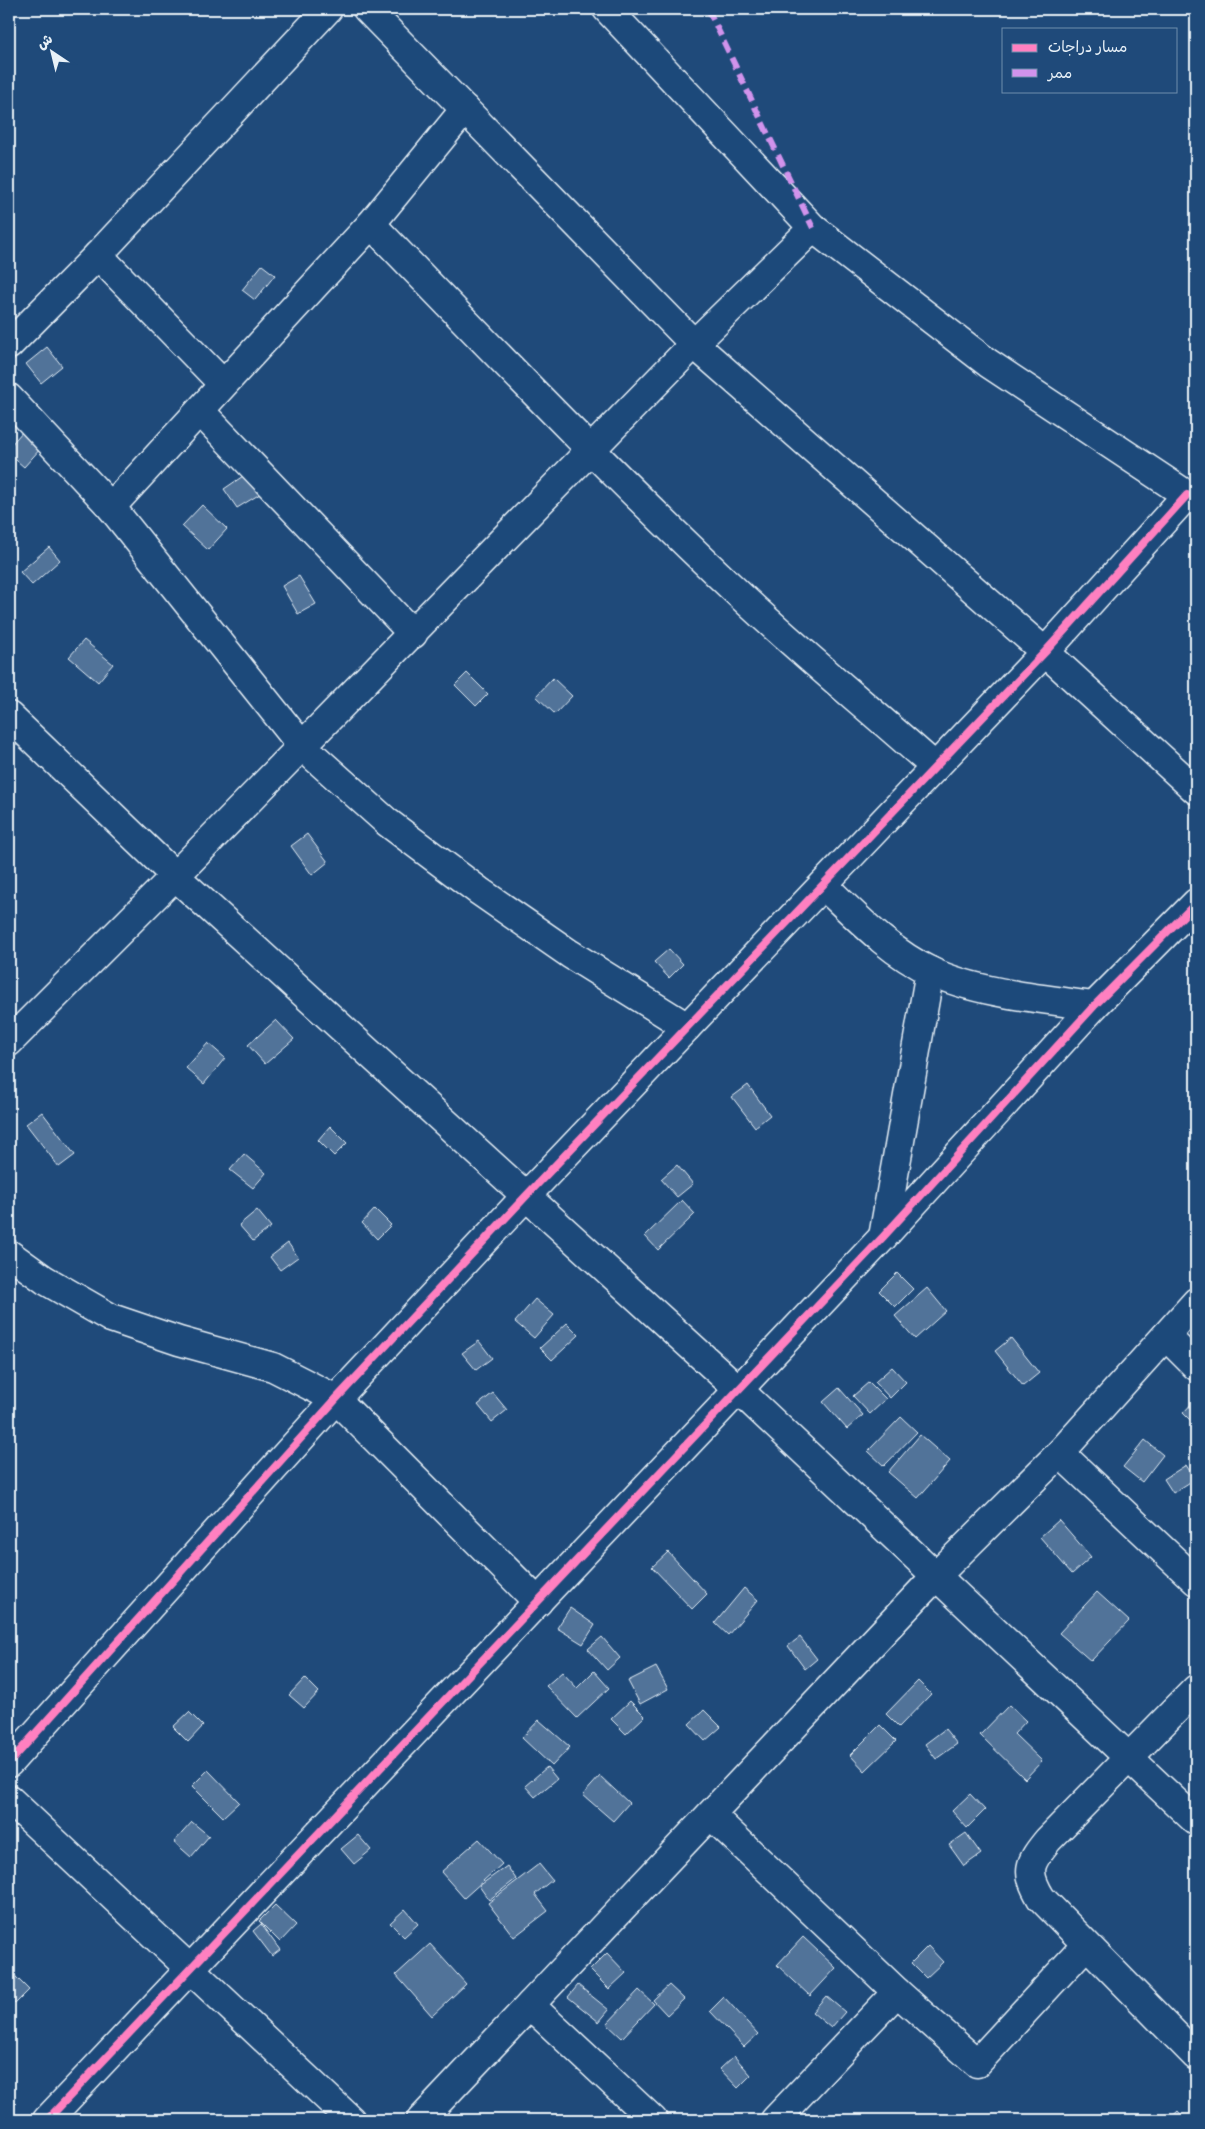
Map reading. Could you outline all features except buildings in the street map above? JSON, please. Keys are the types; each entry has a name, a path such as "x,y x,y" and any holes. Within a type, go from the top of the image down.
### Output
{"street":[{"path":"9,345 98,255 328,9"},
{"path":"367,9 694,344 1045,652 1196,790"},
{"path":"9,1763 336,1399 526,1196 1192,498 988,362 813,228 608,9"},
{"path":"111,507 370,224 465,109"},
{"path":"370,224 590,450 745,599 935,766"},
{"path":"9,1042 413,634 694,344 813,228"},
{"path":"98,255 223,384"},
{"path":"9,398 111,507 302,746 387,822 479,891 570,954 687,1027"},
{"path":"200,411 413,634"},
{"path":"9,716 175,876 739,1390 1196,1821"},
{"path":"823,885 897,950 930,971 992,990 1094,1006"},
{"path":"47,2120 883,1237 1094,1006 1196,903"},
{"path":"883,1237 930,971"},
{"path":"9,1254 45,1280 111,1318 179,1341 274,1367 336,1399 538,1602"},
{"path":"421,2120 936,1576 1060,1453 1196,1302"},
{"path":"1166,1336 1196,1366"},
{"path":"1060,1453 1196,1581"},
{"path":"1196,1689 1048,1840 1036,1854 1029,1870 1032,1884 1041,1898 1196,2056"},
{"path":"9,1799 351,2120"},
{"path":"711,1815 897,1992 977,2063 1086,1945"},
{"path":"775,2120 897,1992"},
{"path":"530,2005 653,2120"}],"marked path":[{"path":"708,9 813,228"}],"cycle path":[{"path":"9,1763 336,1399 526,1196 1045,652 1187,495"},
{"path":"47,2120 883,1237 1094,1006 1196,903"}]}
